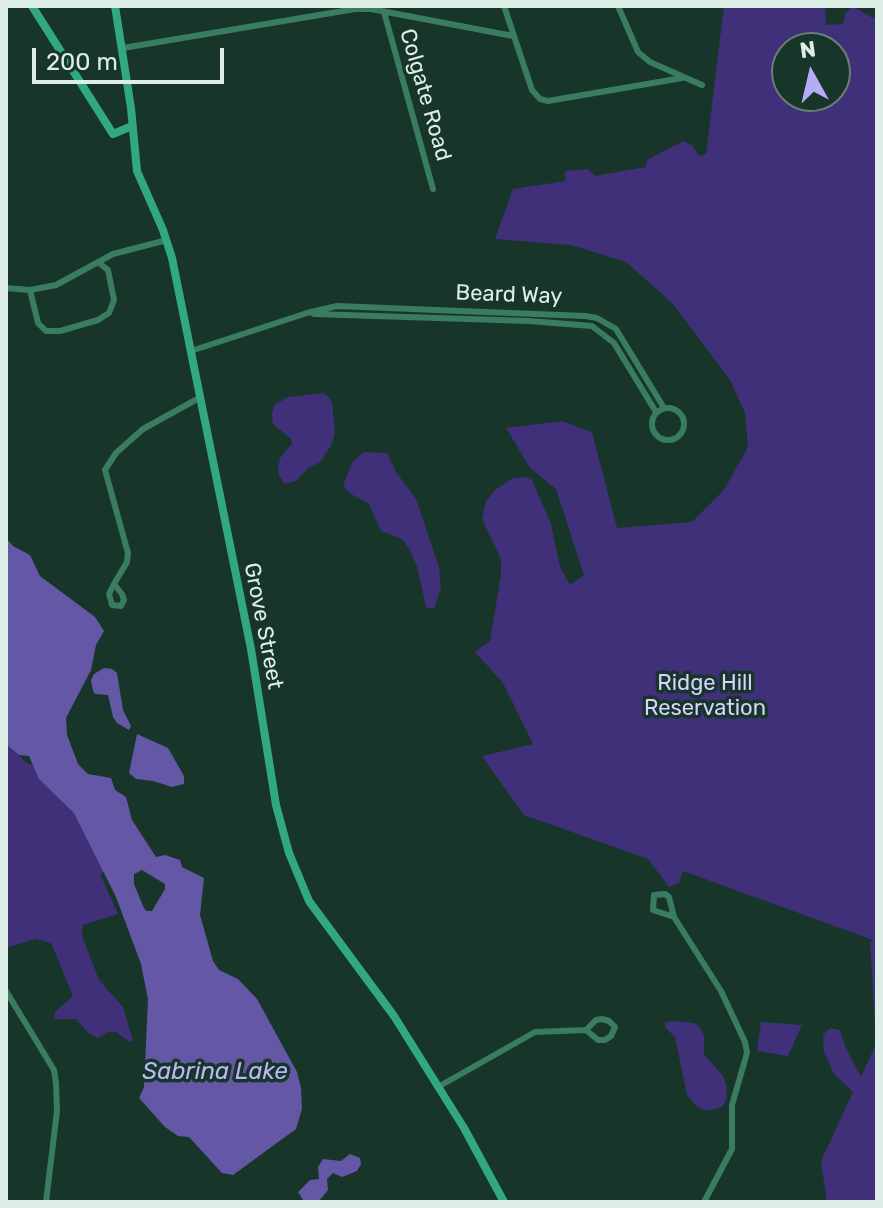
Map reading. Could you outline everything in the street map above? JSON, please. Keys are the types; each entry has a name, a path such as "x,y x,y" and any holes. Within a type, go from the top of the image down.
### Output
{"street":[{"path":"32,6 113,134 132,126"},
{"name":"Grove Street","path":"115,6 137,171 167,240 254,663 276,805 289,853 309,901 394,1016 504,1200"},
{"path":"504,6 532,90 540,99 562,99 682,78"},
{"path":"618,6 638,52 650,62 702,85"},
{"path":"123,48 355,9 513,36"},
{"name":"Colgate Road","path":"384,12 433,189"},
{"path":"6,288 30,290 56,285 110,256 167,240"},
{"path":"30,290 33,308 42,328 52,331 98,320 112,309 114,300 108,270 110,256"},
{"path":"99,263 108,270"},
{"name":"Beard Way","path":"191,351 307,313 337,306 597,318 616,329 627,343 664,408 676,410 683,418 683,430 677,438 664,440 655,435 651,423 656,412 614,343 592,326 307,313"},
{"path":"114,584 127,562 128,553 105,470 116,453 143,429 201,397"},
{"path":"656,412 664,408"},
{"path":"674,917 653,910 654,895 665,894 669,897 674,917 721,991 745,1042 747,1053 732,1105 732,1149 704,1202"},
{"path":"6,991 54,1070 57,1111 46,1202"},
{"path":"438,1087 535,1032 586,1030 598,1040 605,1040 615,1027 602,1019 596,1020 586,1030"}],"green space":[{"name":"Ridge Hill Reservation","path":"724,6 825,6 826,25 843,24 845,14 852,6 877,18 877,1202 827,1202 821,1161 853,1092 834,1074 824,1052 823,1035 830,1028 840,1030 861,1077 876,1044 870,942 873,940 683,871 679,883 669,887 648,859 524,815 482,756 533,744 503,683 475,652 490,641 501,574 501,559 482,519 486,501 495,490 513,478 532,480 551,524 560,567 570,585 584,575 556,489 530,468 506,428 562,421 592,432 617,528 692,522 724,490 748,447 745,413 730,380 673,304 626,262 571,245 495,239 513,189 566,181 566,171 588,169 595,176 646,167 647,160 683,141 692,145 699,156 706,154"},
{"path":"323,393 332,403 335,432 332,444 320,462 308,468 296,481 285,484 278,469 280,458 292,444 291,439 273,424 274,405 288,397"},
{"path":"363,452 387,453 396,472 417,501 439,567 441,588 434,609 426,607 417,566 408,547 402,539 381,531 369,504 343,486 352,463"},
{"path":"6,743 28,764 38,765 78,815 105,869 101,876 118,914 83,925 82,936 99,980 123,1007 133,1041 116,1032 108,1032 98,1038 88,1033 76,1019 54,1019 55,1012 73,996 51,943 36,939 6,948"},
{"path":"670,1021 699,1026 704,1035 704,1054 726,1084 727,1099 722,1107 706,1111 695,1105 687,1095 675,1037 665,1027 665,1023"},
{"path":"761,1022 802,1025 788,1056 757,1051"}],"water":[{"name":"Sabrina Lake","path":"6,538 13,546 30,555 40,576 95,617 104,631 96,645 91,670 66,718 67,735 78,764 88,774 111,778 115,790 126,797 132,820 156,857 165,855 180,860 182,867 204,878 200,915 213,961 219,970 238,979 257,999 297,1072 302,1109 296,1129 233,1175 222,1173 189,1137 178,1136 165,1127 139,1098 144,1087 148,999 141,964 116,897 74,813 39,779 29,756 19,755 6,744","holes":["142,870 165,884 152,911 146,911 134,884 134,874"]},
{"path":"104,668 117,673 123,710 131,726 129,730 113,717 108,695 93,691 91,680"},
{"path":"137,734 168,748 184,776 184,784 172,787 136,779 129,773"},
{"path":"350,1154 360,1158 357,1171 342,1177 333,1173 327,1179 328,1190 318,1202 303,1200 298,1192 310,1180 319,1179 318,1167 323,1159 341,1161"}]}
